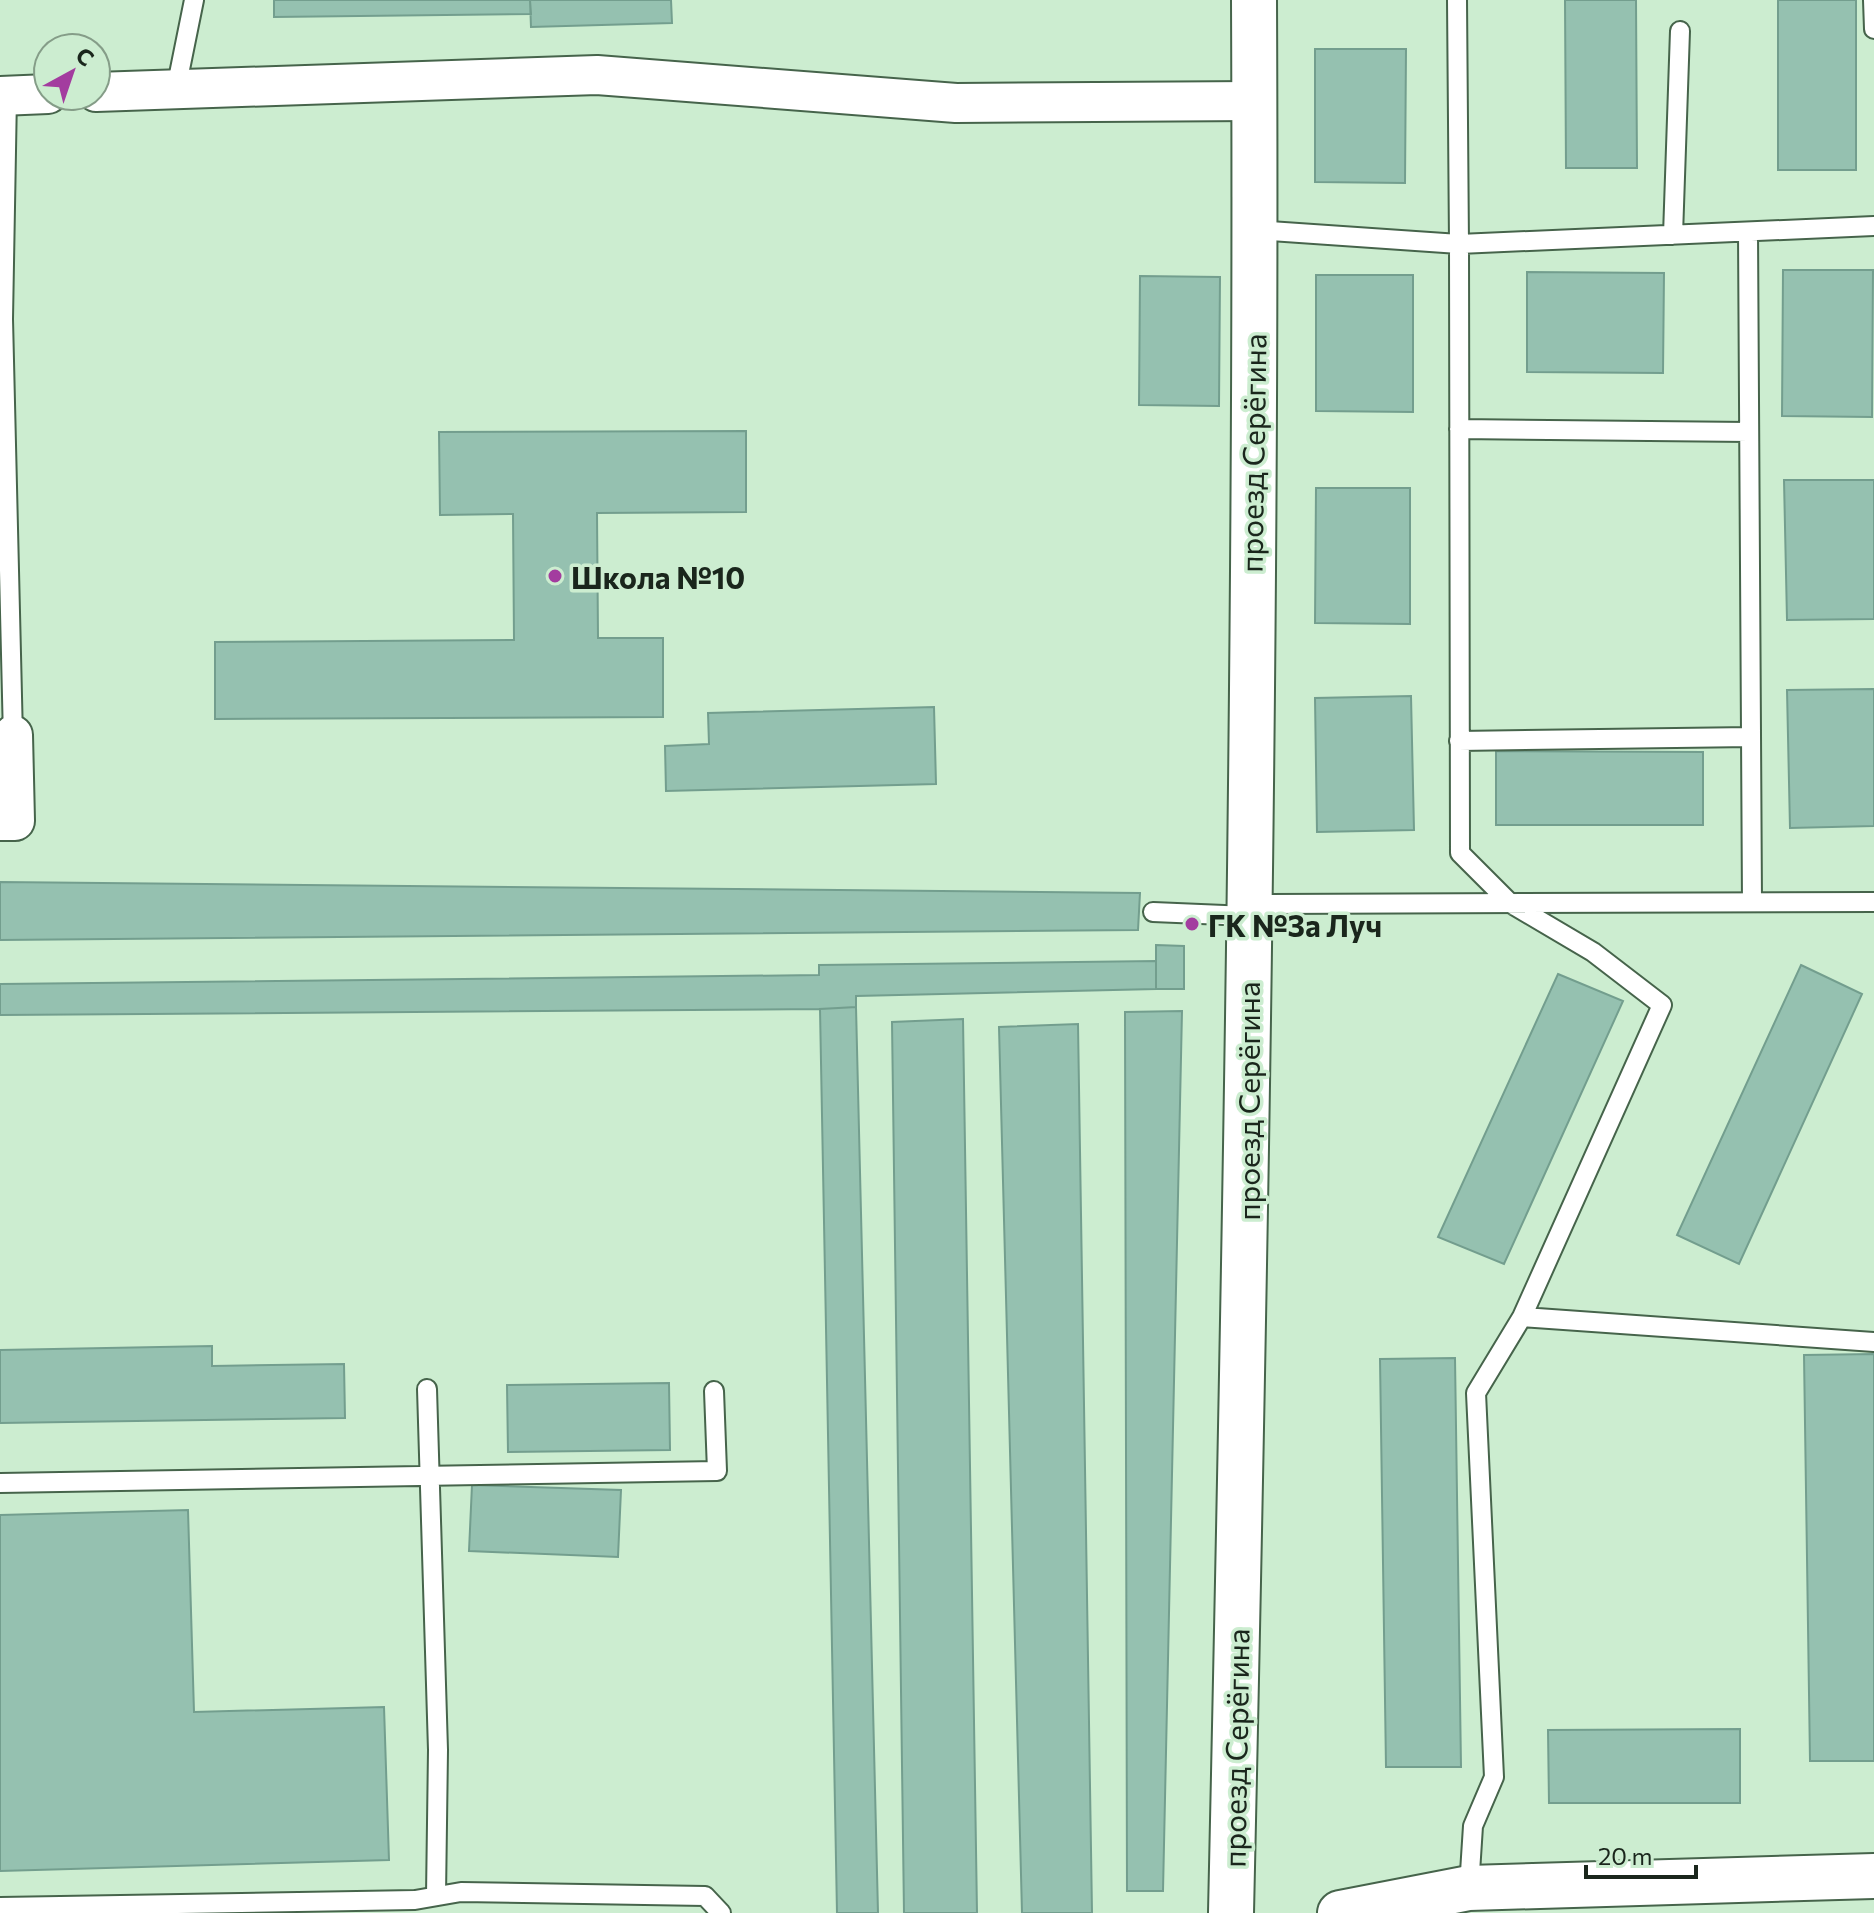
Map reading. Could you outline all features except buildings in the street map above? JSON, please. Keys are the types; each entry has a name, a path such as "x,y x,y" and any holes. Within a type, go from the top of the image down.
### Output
{"street":[{"name":"проезд Серёгина","path":"1231,1913 1246,1265 1254,0"},
{"path":"112,91 597,75 956,103 1254,101"},
{"path":"4,96 32,95"},
{"path":"1340,1913 1469,1888 1874,1876"}],"lane":[{"path":"176,89 194,0"},
{"path":"1457,0 1460,853 1510,903 1593,952 1662,1005 1522,1317 1476,1393 1494,1777 1473,1826 1469,1888"},
{"path":"1873,0 1874,29"},
{"path":"1673,235 1680,31"},
{"path":"0,821 15,821 3,319 4,96"},
{"path":"1254,230 1459,244 1874,226"},
{"path":"1748,232 1752,902"},
{"path":"1459,429 1749,432"},
{"path":"1459,741 1751,737"},
{"path":"1153,912 1510,903 1874,902"},
{"path":"1522,1317 1874,1342"},
{"path":"427,1389 438,1750 436,1896"},
{"path":"0,1483 717,1471 714,1391"},
{"path":"0,1907 399,1901 461,1892 705,1896 721,1913"}],"place":[{"name":"Школа №10","path":"555,576"},
{"name":"ГК №3а Луч","path":"1192,924"}]}
